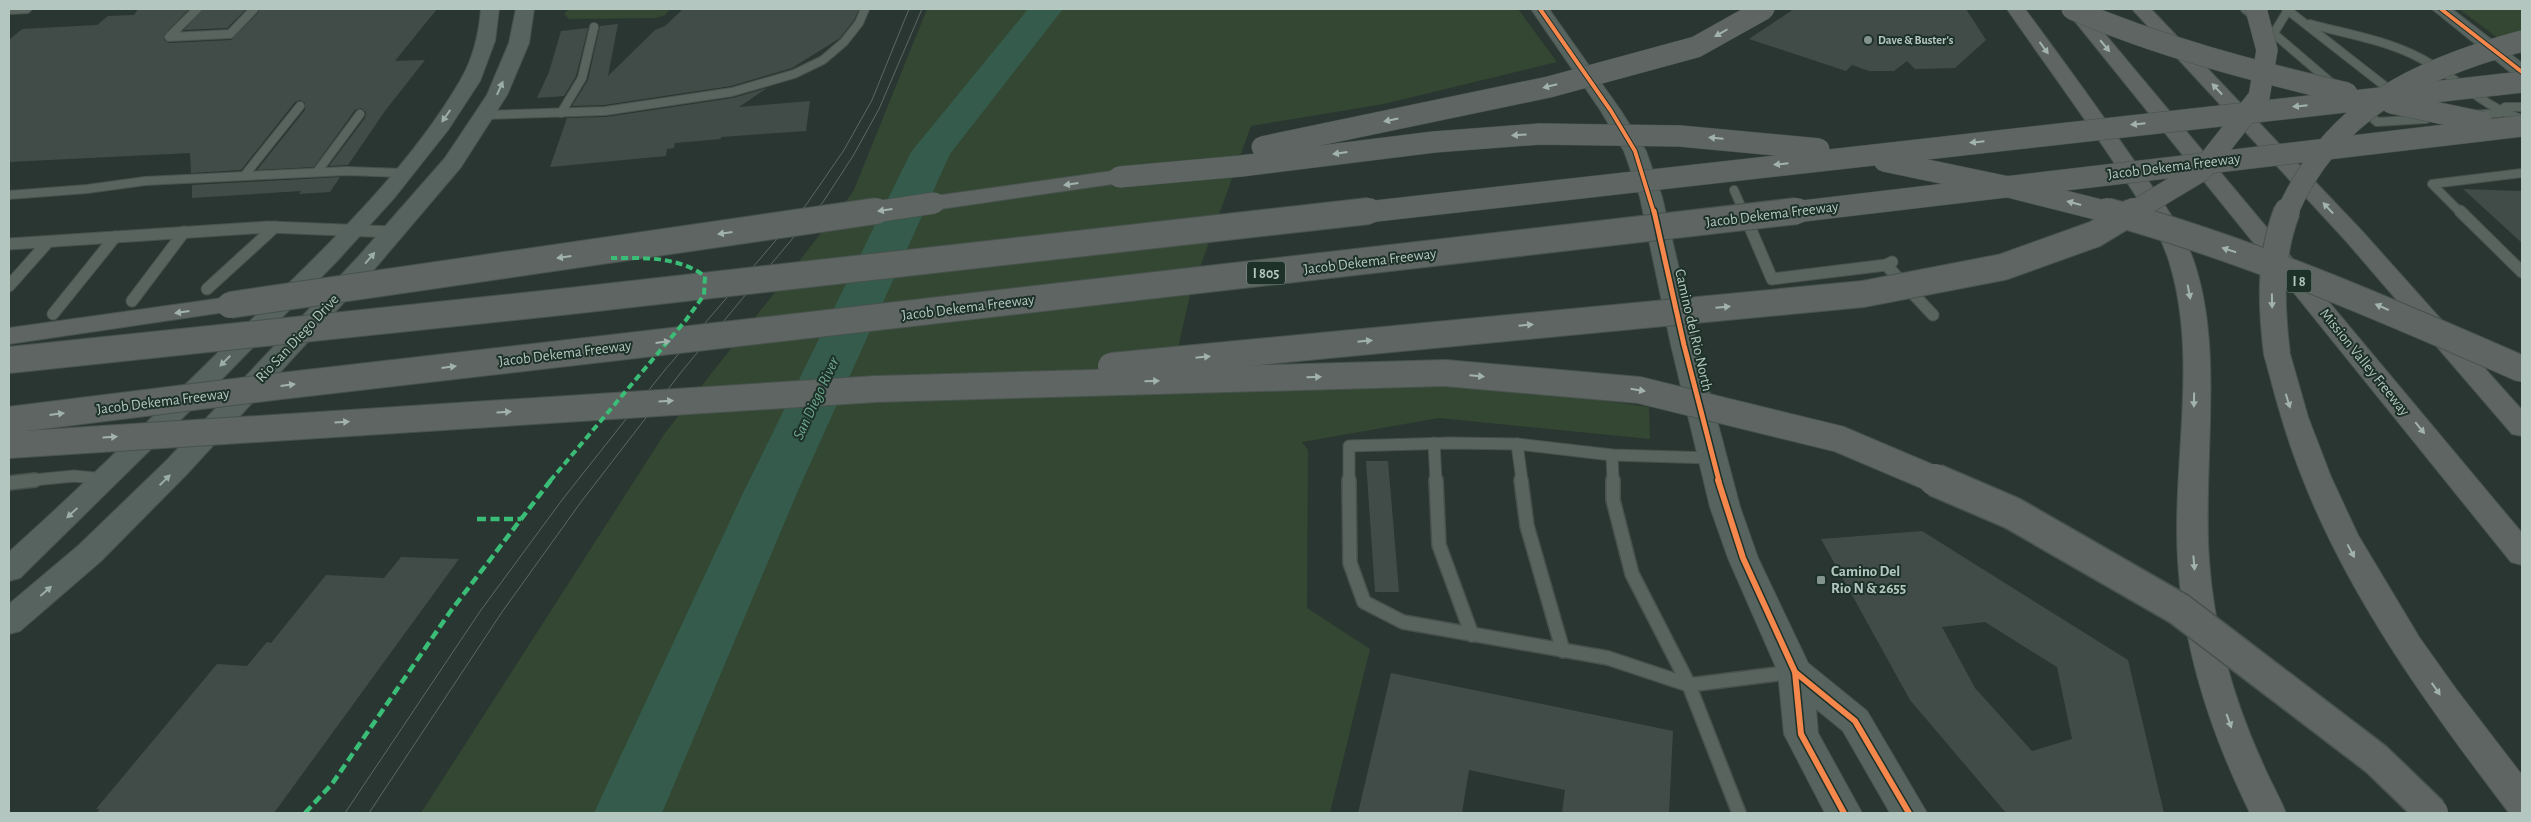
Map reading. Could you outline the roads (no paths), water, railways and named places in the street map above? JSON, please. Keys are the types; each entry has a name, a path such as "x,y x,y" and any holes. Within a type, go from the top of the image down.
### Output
{"highway":[{"path":"1119,177 1548,87 1696,46 1764,9"},
{"path":"2016,9 2091,111 2145,194 2172,240 2180,260 2193,315 2195,352 2193,540 2197,600 2219,692 2236,740 2268,813"},
{"path":"2073,9 2145,37 2222,61 2303,83 2406,107 2522,128"},
{"name":"Mission Valley Freeway","path":"2073,9 2522,554"},
{"path":"2141,9 2354,236 2522,428"},
{"path":"9,444 876,389 1617,316 1863,294 2003,267 2095,234 2201,171 2259,98 2267,50 2256,9"},
{"path":"2522,41 2449,64 2400,85 2360,112 2331,139 2307,171 2287,209 2276,246 2272,285 2274,329 2286,396 2324,499 2387,613 2436,690 2522,802"},
{"path":"9,360 561,302 2522,82"},
{"name":"Jacob Dekema Freeway","path":"9,420 281,386 2522,128"},
{"path":"9,336 1119,177 1256,164 1404,145 1539,134 1609,133 1696,136 1843,153 2019,189 2141,221 2254,259 2374,304 2522,369"},
{"path":"2354,236 2522,403"},
{"path":"876,389 1445,373 1639,390 1839,439 2012,513 2179,609 2376,759 2432,813"}],"main road":[{"path":"9,570 106,480 328,258 402,173 420,152 465,89 487,42 490,9"},
{"name":"Rio San Diego Drive","path":"9,622 90,553 177,467 393,232 453,162 497,95 519,43 525,9"},
{"name":"Camino del Rio North","path":"1540,9 1611,111 1635,151 1651,197 1711,458 1743,558 1795,672 1802,734 1844,813"},
{"path":"2440,9 2522,72"},
{"name":"Camino del Rio North","path":"1795,672 1855,721 1909,813"}],"lane":[{"path":"9,10 27,9"},
{"path":"197,9 169,36 230,34 254,9"},
{"path":"484,116 604,111 732,92 794,74 823,60 844,42 859,23 865,9"},
{"path":"2245,9 2377,122 2500,113 2505,107 2522,106"},
{"path":"2274,33 2287,10 2426,119"},
{"path":"2304,23 2398,48 2421,58 2500,113 2522,119"},
{"path":"561,113 582,78 594,27"},
{"path":"244,176 300,106"},
{"path":"317,172 360,114"},
{"path":"9,195 87,189 145,181 347,171 402,173"},
{"path":"2522,173 2432,184 2522,272"},
{"path":"1734,190 1772,279 1889,263 1933,315"},
{"path":"9,244 275,227 393,232"},
{"path":"207,289 275,227"},
{"path":"132,301 184,232"},
{"path":"53,314 115,237"},
{"path":"9,286 48,242"},
{"path":"1711,458 1612,455 1517,444 1434,443 1349,446 1350,563 1364,602 1403,622 1608,658 1689,685 1795,672"},
{"path":"1434,443 1439,545 1472,635"},
{"path":"1517,444 1527,526 1563,651"},
{"path":"1612,455 1613,500 1632,574 1689,685 1740,813"},
{"path":"9,483 74,476 106,480"}],"waterway":[{"name":"San Diego River","path":"628,813 770,493 931,152 1046,9"}],"tram line":[{"path":"345,813 481,610 562,500 664,371 806,205 844,150 872,100 909,9"},
{"path":"369,813 502,612 581,502 682,371 823,202 853,156 879,109 922,9"}],"place":[{"name":"Dave & Buster's","path":"1868,40"},
{"name":"Camino Del Rio N & 2655","path":"1821,580"}]}
